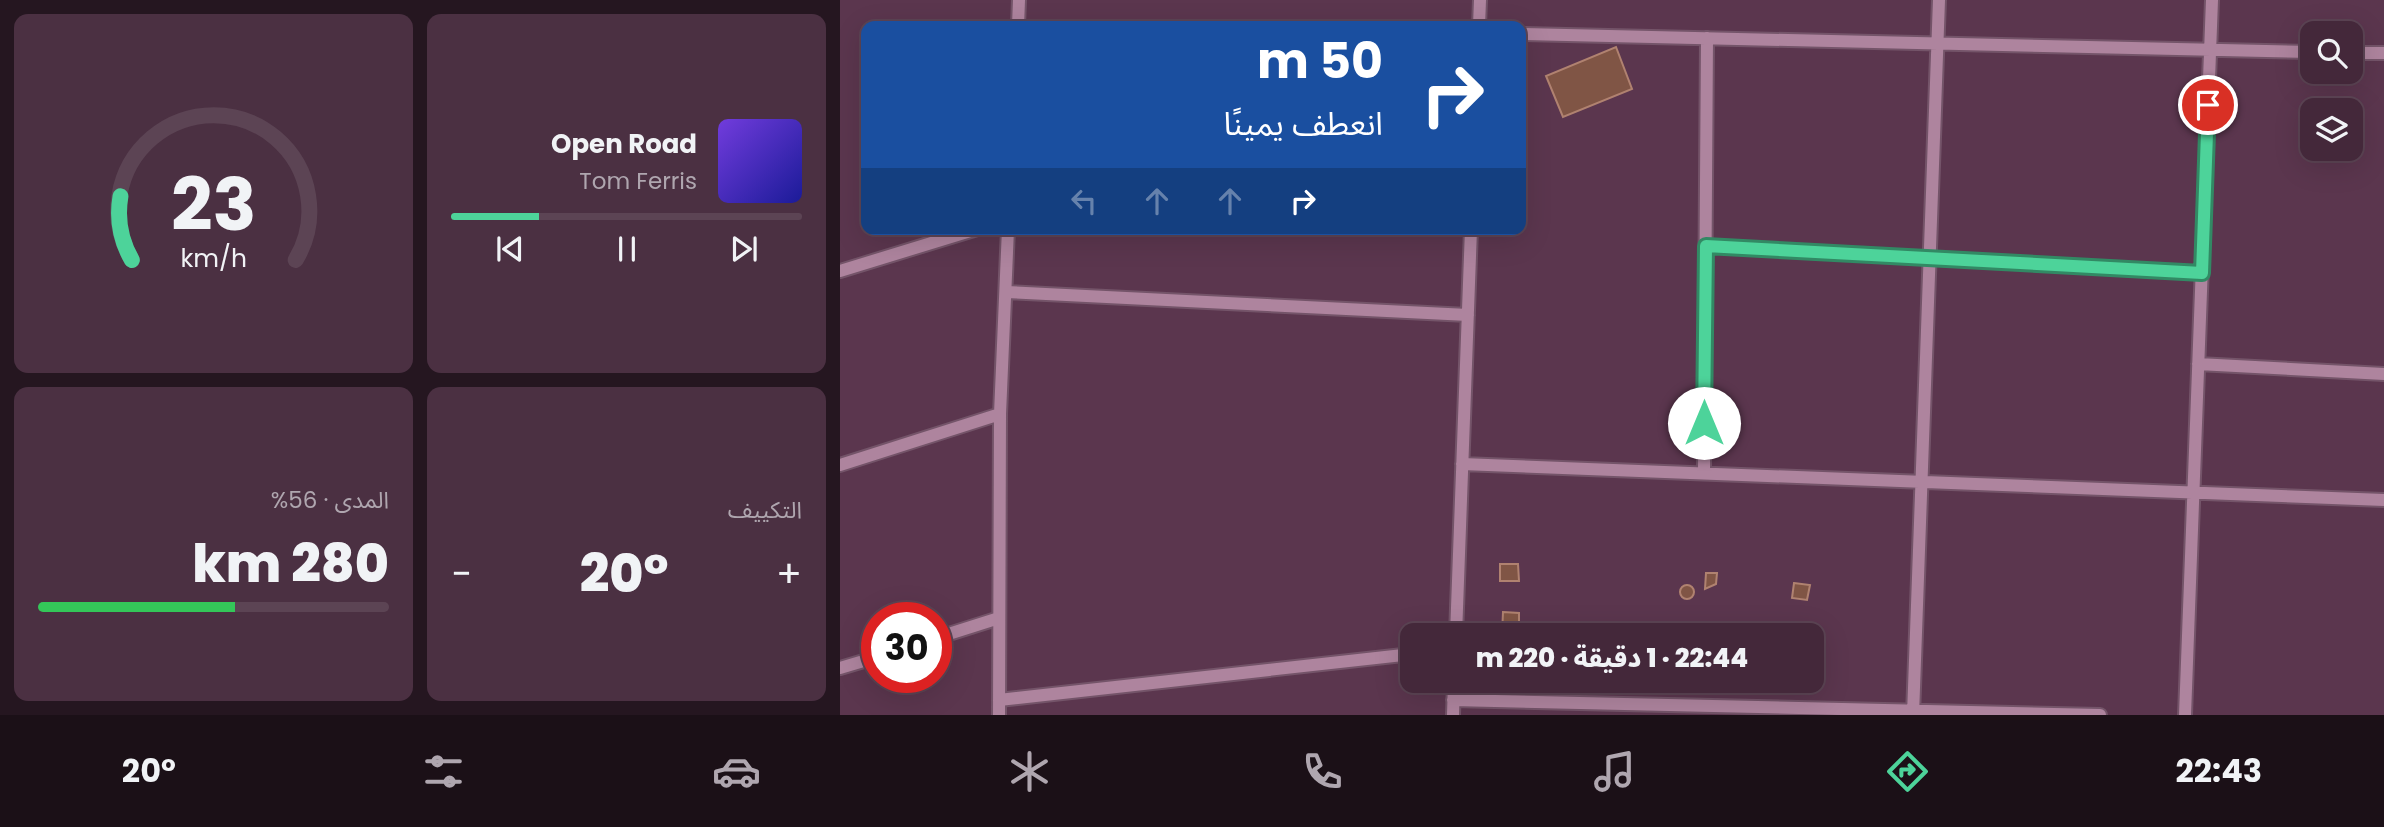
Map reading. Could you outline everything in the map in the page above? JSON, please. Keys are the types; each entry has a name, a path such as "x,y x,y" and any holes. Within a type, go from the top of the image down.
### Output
{"street":[{"path":"1018,21 1019,0"},
{"path":"1479,21 1480,0"},
{"path":"1913,713 1940,0"},
{"path":"2185,715 2212,0"},
{"path":"1526,34 2300,52"},
{"path":"1704,473 1707,38"},
{"path":"2363,52 2384,53"},
{"path":"840,271 957,235"},
{"path":"999,715 1000,414 1008,235"},
{"path":"1456,623 1471,235"},
{"path":"1706,246 2202,273"},
{"path":"1006,292 1468,315"},
{"path":"2198,364 2384,374"},
{"path":"840,465 1000,414"},
{"path":"1462,464 2384,500"},
{"path":"952,633 999,618"},
{"path":"999,700 1400,655"},
{"path":"840,668 861,662"},
{"path":"1453,693 1453,715"},
{"path":"1453,700 1913,713 2100,715"}],"building":[{"path":"1616,47 1632,89 1563,117 1546,76"},
{"path":"1500,564 1518,564 1519,581 1500,581"},
{"path":"1706,573 1717,573 1716,584 1705,589"},
{"path":"1794,583 1810,585 1807,600 1792,598"},
{"path":"1684,585 1690,585 1694,592 1690,599 1684,599 1680,595 1680,589"},
{"path":"1503,612 1519,613 1519,623 1503,623"}],"route":[{"path":"1704,423 1706,246 2202,273 2208,105"}]}
